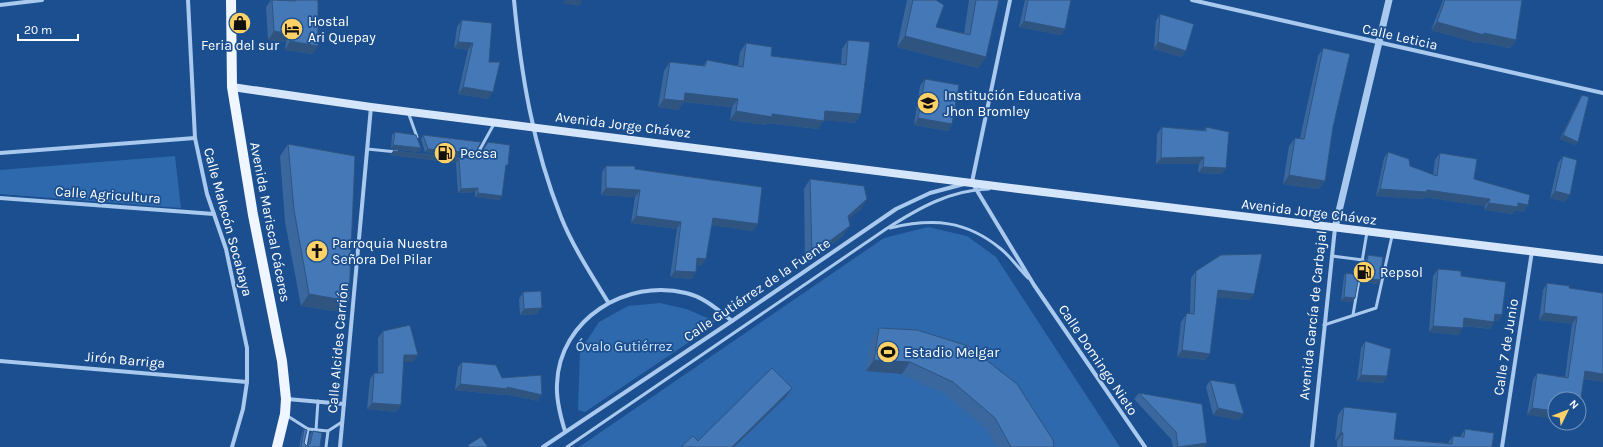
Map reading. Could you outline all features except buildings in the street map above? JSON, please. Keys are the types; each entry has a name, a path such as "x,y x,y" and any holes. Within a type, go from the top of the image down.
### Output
{"main road":[{"name":"Avenida Mariscal Cáceres","path":"230,0 232,86 253,215 282,361 286,399 285,414 277,447"},
{"name":"Avenida Jorge Chávez","path":"232,86 370,107 495,122 974,186 1011,188 1392,235 1532,250 1603,260"}],"street":[{"path":"0,5 42,0"},
{"name":"Calle Malecón Socabaya","path":"188,0 195,138 208,194 226,249 240,308 246,348 247,382 243,409 232,447"},
{"path":"514,0 519,54 532,127 542,164 561,218 585,265 608,302"},
{"path":"974,186 1010,0"},
{"name":"Calle Leticia","path":"1192,0 1603,93"},
{"name":"Avenida García de Carbajal","path":"1312,447 1335,228 1389,0"},
{"name":"Calle Alcides Carrión","path":"340,447 370,107"},
{"path":"0,153 195,138"},
{"name":"Calle Domingo Nieto","path":"974,186 1034,285 1144,447"},
{"name":"Calle Gutiérrez de la Fuente","path":"543,447 896,209 930,193 974,186"},
{"name":"Calle Agricultura","path":"0,198 214,214"},
{"name":"Calle 7 de Junio","path":"1502,447 1532,250"},
{"path":"565,431 558,408 557,383 562,358 572,336 588,317 608,302 633,292 660,289 680,292 711,304 732,321"},
{"name":"Jirón Barriga","path":"0,361 247,382"},
{"path":"286,399 344,404"}],"lane":[{"path":"408,112 418,140"},
{"path":"467,160 474,160 495,122"},
{"path":"367,149 402,152"},
{"name":"Avenida Jorge Chávez","path":"886,229 921,207 974,186"},
{"name":"Calle Domingo Nieto","path":"886,229 929,221 956,225 979,233 1002,250 1034,285"},
{"name":"Calle Gutiérrez de la Fuente","path":"567,447 886,229"},
{"path":"1353,315 1367,232"},
{"path":"1324,325 1376,308 1392,235"},
{"path":"1332,256 1362,260"},
{"path":"316,430 318,401"},
{"path":"285,414 308,429 328,432 342,422"},
{"path":"304,447 308,429"},
{"path":"326,447 328,432"}],"green space":[{"path":"175,156 181,208 0,194 0,170"},
{"name":"Estadio Melgar","path":"928,227 967,236 996,257 1120,447 579,447 884,238"},
{"name":"Óvalo Gutiérrez","path":"660,303 686,309 715,321 713,326 585,412 578,410 580,351 599,322 628,306"}],"place":[{"name":"Feria del sur","path":"240,23"},
{"name":"Hostal Ari Quepay","path":"292,29"},
{"name":"Institución Educativa Jhon Bromley","path":"928,103"},
{"name":"Pecsa","path":"445,153"},
{"name":"Parroquia Nuestra Señora Del Pilar","path":"317,251"},
{"name":"Repsol","path":"1364,272"},
{"name":"Estadio Melgar","path":"888,352"}]}
